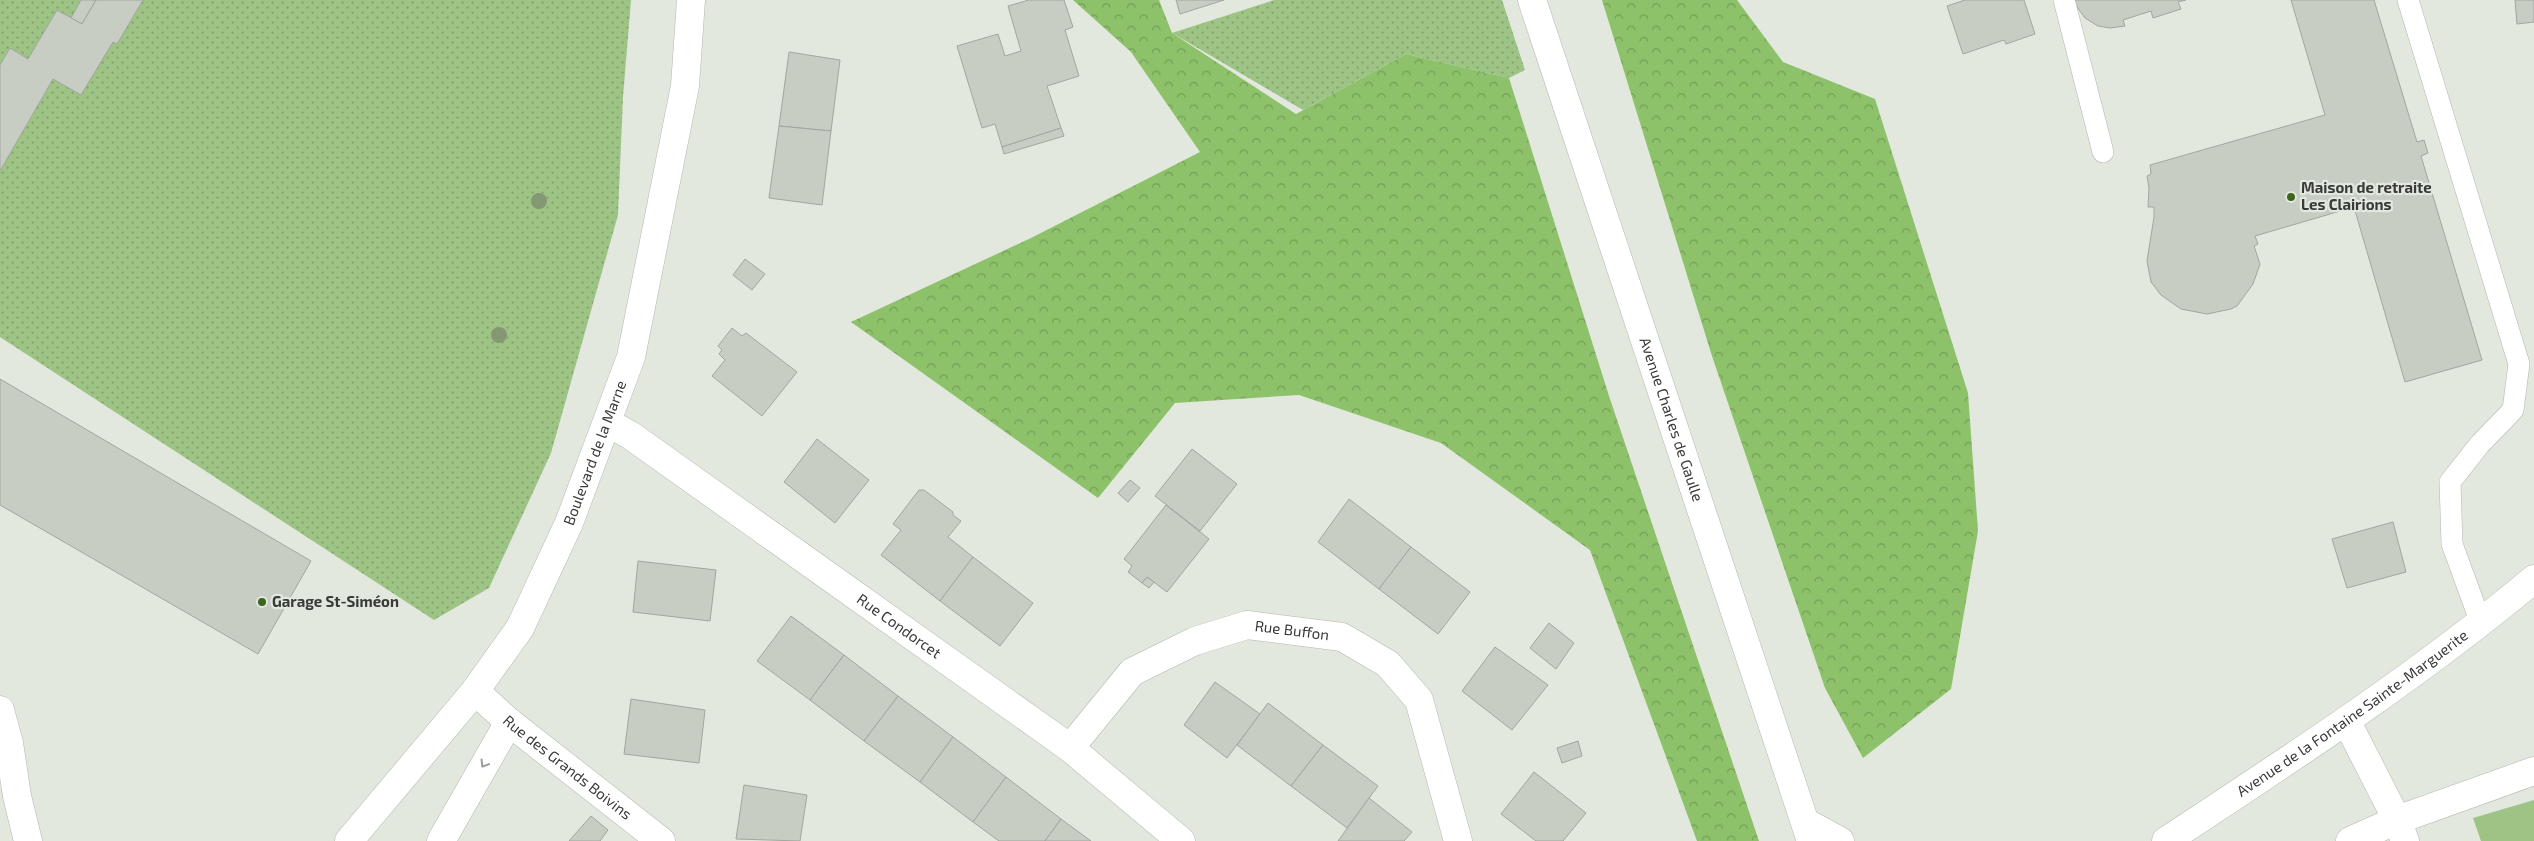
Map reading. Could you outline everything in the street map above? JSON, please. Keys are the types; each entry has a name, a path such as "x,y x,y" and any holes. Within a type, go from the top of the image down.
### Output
{"street":[{"name":"Boulevard de la Marne","path":"348,841 474,691 520,628 569,523 608,423 631,357 685,86 691,0"},
{"name":"Avenue Charles de Gaulle","path":"1532,0 1808,832"},
{"name":"Rue Condorcet","path":"608,423 630,435 1070,748 1182,841"},
{"name":"Avenue de la Fontaine Sainte-Marguerite","path":"2166,841 2347,722 2482,623 2534,579"},
{"name":"Rue Buffon","path":"1070,748 1132,672 1195,641 1247,625 1342,637 1388,664 1419,700 1458,841"},
{"name":"Rue des Grands Boivins","path":"474,691 509,722 661,841"},
{"path":"0,710 9,743 17,796 28,841"},
{"path":"441,841 509,722"},
{"path":"2347,722 2401,830"},
{"path":"2350,841 2401,830 2534,771"},
{"path":"1808,832 1840,841"}],"lane":[{"path":"2064,0 2103,152"},
{"path":"2408,0 2519,364 2513,410 2480,444 2450,482 2452,544 2482,623"}],"green space":[{"path":"0,0 631,0 623,97 618,215 551,453 489,588 434,620 0,337"},
{"path":"1073,0 1159,0 1172,33 1296,114 1406,54 1509,78 1609,396 1759,841 1697,841 1590,550 1441,443 1299,395 1175,403 1098,498 851,322 1031,238 1200,152 1131,52"},
{"path":"1274,0 1502,0 1525,70 1509,78 1406,54 1303,110 1172,33"},
{"path":"1602,0 1737,0 1783,62 1875,99 1968,393 1978,531 1951,689 1863,758 1825,688 1712,356"},
{"path":"2534,800 2534,841 2481,841 2473,818"}],"building":[{"path":"81,0 96,0 82,24 71,18"},
{"path":"96,0 143,0 117,44 113,42 81,95 53,79 0,171 0,65 10,48 28,59 57,10 82,24"},
{"path":"1029,0 1064,0 1073,27 1065,30 1079,76 1047,86 1061,128 1002,147 995,124 982,128 957,46 998,34 1005,56 1021,51 1008,6"},
{"path":"1176,0 1224,0 1180,14"},
{"path":"1965,0 2024,0 2035,34 2006,44 2004,40 1963,54 1947,6"},
{"path":"2072,0 2186,0 2178,2 2181,9 2153,18 2151,11 2123,20 2125,26 2110,28 2098,26 2085,18"},
{"name":"Maison de retraite Les Clairions","path":"2291,0 2374,0 2417,142 2424,140 2428,153 2421,156 2482,360 2405,382 2354,207 2255,236 2258,244 2254,246 2260,264 2253,284 2237,306 2231,309 2207,314 2181,309 2161,295 2151,282 2147,261 2154,217 2154,207 2148,207 2149,188 2147,176 2151,174 2150,165 2325,115"},
{"path":"2515,0 2534,0 2534,22 2517,24"},
{"path":"789,52 840,60 831,131 779,126"},
{"path":"779,126 831,131 822,205 769,198"},
{"path":"1061,128 1064,136 1004,154 1002,147"},
{"path":"745,259 765,274 752,290 733,275"},
{"path":"732,328 742,336 746,333 797,372 762,416 712,376 725,360 719,354 722,350 718,346"},
{"path":"0,379 311,561 258,654 0,505"},
{"path":"817,439 869,480 835,523 784,482"},
{"path":"1192,449 1237,484 1200,531 1155,496"},
{"path":"1130,480 1140,488 1128,502 1118,493"},
{"path":"919,490 924,490 953,512 953,515 961,521 948,537 973,557 940,601 881,555 901,530 893,524"},
{"path":"1349,499 1411,547 1379,589 1318,542"},
{"path":"1166,505 1209,539 1167,592 1147,577 1142,583 1128,572 1132,566 1124,559"},
{"path":"2393,522 2406,572 2347,588 2332,539"},
{"path":"1411,547 1470,592 1438,634 1379,589"},
{"path":"973,557 1033,603 1000,646 940,601"},
{"path":"638,561 716,570 710,621 633,612"},
{"path":"1147,577 1154,582 1149,588 1142,583"},
{"path":"791,616 844,655 810,700 757,661"},
{"path":"1549,623 1574,643 1556,669 1530,648"},
{"path":"1495,647 1548,685 1512,730 1462,691"},
{"path":"844,655 898,696 864,741 810,700"},
{"path":"1215,682 1260,714 1227,758 1184,725"},
{"path":"898,696 953,737 920,782 864,741"},
{"path":"631,699 705,710 699,763 624,754"},
{"path":"1268,703 1323,745 1291,786 1237,745"},
{"path":"953,737 1006,777 973,822 920,782"},
{"path":"1578,741 1582,756 1562,763 1557,748"},
{"path":"1323,745 1378,786 1347,828 1291,786"},
{"path":"1534,772 1586,813 1563,841 1536,841 1501,814"},
{"path":"1006,777 1061,819 1045,841 999,841 973,822"},
{"path":"744,785 807,795 800,841 736,839"},
{"path":"1369,798 1412,832 1404,841 1338,841"},
{"path":"591,816 608,830 600,841 569,841"},
{"path":"1061,819 1091,841 1045,841"}],"place":[{"name":"Maison de retraite Les Clairions","path":"2291,197"},
{"name":"Garage St-Siméon","path":"262,602"}]}
